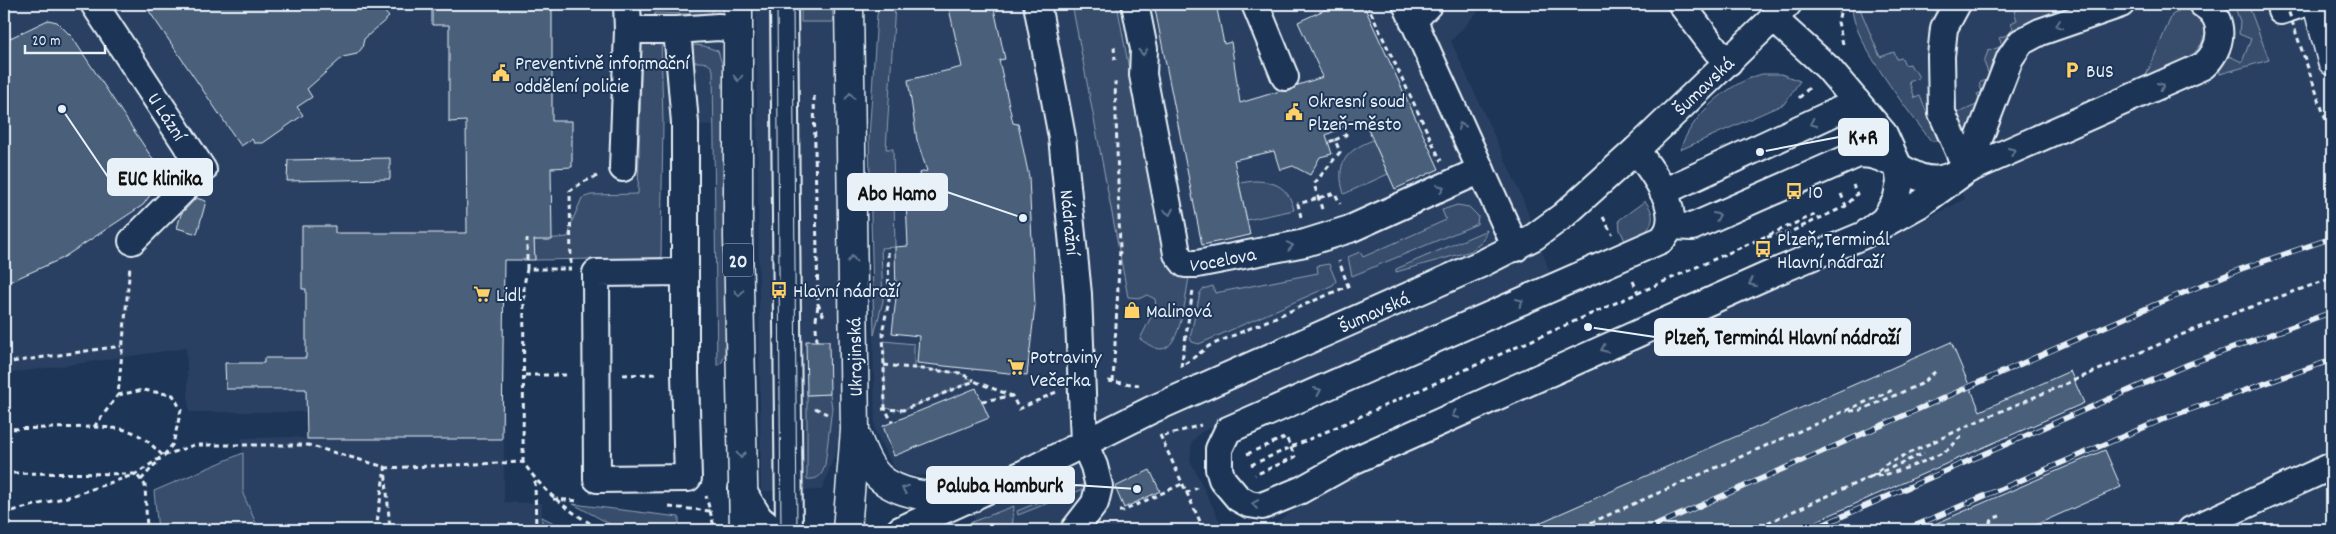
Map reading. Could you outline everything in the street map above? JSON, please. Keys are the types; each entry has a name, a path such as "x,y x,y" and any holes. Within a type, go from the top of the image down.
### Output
{"main road":[{"name":"Ukrajinská","path":"847,530 855,430 849,4"},
{"path":"2317,4 2332,61"},
{"name":"20","path":"738,16 738,237 744,530"},
{"path":"855,430 864,457 880,477 916,494 970,499"}],"street":[{"name":"U Lázní","path":"94,4 203,170 132,241"},
{"path":"623,168 628,30 627,4"},
{"path":"784,4 789,530"},
{"name":"Nádražní","path":"1037,4 1062,137 1078,294 1084,443 1098,478 1098,495 1088,514 1074,530"},
{"name":"Vocelova","path":"1135,4 1144,49 1144,75 1174,242 1177,254 1185,264 1197,264 1305,243 1350,230 1481,170"},
{"path":"1255,4 1284,77"},
{"path":"1957,4 1944,28 1941,56 1942,113 1967,170"},
{"path":"1636,150 1654,174 1672,215 1668,234 1661,240 1228,430 1219,449 1219,470 1222,479 1238,498 1249,504 1262,506 1282,499 1354,460 1756,281 1864,235 1920,204 1967,170 2010,58 2017,46 2028,37 2117,4"},
{"path":"1671,226 1692,227 1858,154 1879,156 1916,176 1929,179 1941,179 1967,170 2203,66 2216,52 2220,33 2212,12 2202,4"},
{"path":"1682,5 1716,50 1729,62"},
{"path":"1416,9 1481,170 1516,248"},
{"path":"1781,11 1884,134 1898,165 1900,183 1896,201 1884,220 1864,235"},
{"name":"Šumavská","path":"900,530 970,499 1160,406 1516,248 1564,215 1636,150 1781,11"},
{"path":"628,30 677,30 718,27 738,16"},
{"path":"677,30 685,123 685,272 685,374 688,478 597,479 596,273 685,272"},
{"path":"1663,192 1857,102"},
{"path":"2191,530 2332,466"},
{"path":"742,490 759,518 773,530"}],"path":[{"path":"1367,4 1445,170"},
{"path":"2290,6 2332,138"},
{"path":"1114,43 1115,63"},
{"path":"1113,382 1120,250 1115,73"},
{"path":"1328,142 1346,135 1345,126"},
{"path":"1321,208 1314,184 1340,152 1335,140"},
{"path":"527,270 571,270 570,191"},
{"path":"1841,194 1846,206"},
{"path":"1251,465 1816,214"},
{"path":"527,239 527,270 524,286 525,375 523,462 535,480 554,499 573,514 602,530"},
{"path":"94,427 118,395 132,241"},
{"path":"888,252 889,301 883,328 885,408 892,422"},
{"path":"1173,371 1209,346 1348,286 1340,265"},
{"path":"1871,477 1886,464 1978,421 2209,322 2332,278"},
{"path":"1181,367 1192,293"},
{"path":"817,341 818,304"},
{"path":"4,363 121,346"},
{"path":"884,365 960,373 974,381"},
{"path":"1847,411 1861,410 1921,384 1936,371"},
{"path":"525,375 685,374"},
{"path":"1105,381 1142,386"},
{"path":"1574,530 1895,389"},
{"path":"118,395 143,390 173,395 181,410 173,444 141,480"},
{"path":"982,402 1012,396"},
{"path":"811,406 828,414"},
{"path":"1153,440 1208,422"},
{"path":"4,429 119,428 144,437 163,456"},
{"path":"1871,477 1890,475 1949,449 1964,435"},
{"path":"1161,437 1204,530"},
{"path":"1246,454 1286,437 1291,447 1295,457 1256,475"},
{"path":"4,513 71,496 136,474 163,456 194,445 308,445 385,467 523,462"},
{"path":"1751,530 1924,454"},
{"path":"376,530 385,467"},
{"path":"385,467 390,530"},
{"path":"4,473 136,474 145,486 147,530"},
{"path":"535,480 536,530"},
{"path":"1123,511 1182,484"},
{"path":"1186,493 1202,486"},
{"path":"705,490 715,530"},
{"path":"554,499 583,501"},
{"path":"663,506 710,511"},
{"path":"1983,530 1994,518 2000,516"},
{"path":"1192,530 1201,524"}],"shaded area":[{"path":"4,4 721,4 725,125 640,123 638,194 591,195 573,219 568,237 552,240 535,260 504,260 504,502 542,503 542,530 259,530 243,494 242,438 296,437 307,439 307,412 189,412 186,348 4,374"},
{"path":"690,4 719,4 708,15 653,20 655,13 690,14"},
{"path":"768,4 801,4 801,22 834,22 841,437 822,490 761,491 756,8 768,8"},
{"path":"801,4 831,4 834,22 801,22"},
{"path":"877,4 1485,4 1451,41 1522,197 1552,278 1201,432 1192,442 1190,460 1224,530 1012,530 1014,507 976,521 949,473 917,476 904,474 894,467 875,431 869,138"},
{"path":"880,4 895,4 886,149 893,149 895,247 881,248 883,301 874,335 869,138 877,15"},
{"path":"1072,4 1117,4 1161,242 1166,260 1189,277 1178,330 1168,347 1161,349 1153,347 1140,339 1156,307 1155,299 1147,295 1141,298 1128,297"},
{"path":"1853,4 2332,4 2332,530 1265,530 1300,506 1384,457 1926,219 1965,199 1939,141 1931,141 1870,55 1856,22"},
{"path":"1853,4 1858,4 1880,57 1894,52 1897,59 1902,58 1905,65 1910,64 1913,70 1915,70 1919,78 1909,82 1915,98 1920,96 1938,141 1931,141 1882,74 1859,34 1853,17"},
{"path":"2034,4 2067,4 2022,29 1974,127 1963,133 1956,114 1981,103 1977,94 1982,92 1979,83 1990,78 1984,62 1988,51 2003,46 1999,38 2014,32 2011,23 2017,20 2014,11"},
{"path":"2234,4 2248,4 2269,60 2220,74 2219,66 2229,56 2242,62 2251,39 2239,34 2240,22"},
{"path":"2180,10 2192,10 2205,22 2205,34 2201,44 2187,59 2145,78 2172,15"},
{"path":"661,38 663,123 661,258 535,260 534,240 568,237 582,198 591,195 638,194 642,43"},
{"path":"695,45 718,51 724,70 727,250 725,355 722,362 717,366 713,70 702,62 693,62 693,50 688,47"},
{"path":"1762,74 1781,74 1800,81 1784,104 1680,150 1685,137 1693,125 1712,103 1736,85"},
{"path":"1373,140 1388,174 1344,194 1341,174 1345,160 1355,149"},
{"path":"1269,182 1280,187 1289,196 1294,210 1247,220 1239,183"},
{"path":"1645,201 1650,209 1652,222 1640,237 1627,245 1620,230 1619,220"},
{"path":"1457,205 1469,207 1478,216 1477,224 1352,276 1348,257 1360,252 1363,257 1446,220 1442,210"},
{"path":"1487,230 1482,242 1471,251 1396,272 1396,269"},
{"path":"1329,264 1336,281 1333,285 1199,344 1192,342 1190,338 1200,293 1203,289 1213,286 1215,293 1318,273 1317,266"},
{"path":"884,341 914,344 914,368 960,373 974,381 903,410 885,408"},
{"path":"830,394 832,408 825,465 823,472 819,476 814,479 807,479 807,395"},
{"path":"243,453 243,494 259,530 158,530 154,491"},
{"path":"1084,484 1086,488 1018,515 1017,511"},
{"path":"573,504 679,517 679,530 621,530"},
{"path":"1014,506 1012,530 951,530"},
{"path":"542,517 568,530 542,530"}],"building":[{"path":"160,4 378,4 389,17 364,39 362,48 357,54 343,57 307,89 312,97 297,107 303,115 263,143 254,143 252,139 241,146 149,11"},
{"path":"432,4 552,4 552,121 572,121 572,167 551,168 552,240 534,240 535,260 504,260 502,439 307,439 306,389 226,389 225,363 264,363 264,358 306,358 306,289 302,289 302,226 335,226 335,233 467,233 466,121 449,122 449,25 432,25"},
{"path":"948,4 993,4 1005,59 999,60 1013,123 1018,124 1029,177 1035,306 1027,375 917,363 919,336 892,333 896,298 895,247 908,246 906,199 923,196 919,173 927,171 917,140 908,80 962,67"},
{"path":"1154,4 1216,4 1224,44 1231,42 1240,103 1280,91 1290,91 1298,85 1323,77 1298,22 1337,4 1363,4 1439,169 1395,189 1363,118 1326,135 1332,154 1320,157 1310,175 1293,166 1280,170 1274,151 1234,160 1250,235 1202,245"},
{"path":"48,20 57,22 72,37 164,176 143,205 61,259 4,284 4,41"},
{"path":"390,158 390,179 287,181 288,160"},
{"path":"196,198 206,201 197,234 177,228 181,214"},
{"path":"806,341 829,341 830,394 807,395"},
{"path":"1951,342 1980,411 2070,371 2084,403 1796,530 1523,530"},
{"path":"976,388 989,418 894,456 883,426"},
{"path":"2105,450 2121,487 2024,530 1921,530"},
{"path":"1150,470 1160,491 1124,508 1115,487"}],"tram line":[{"path":"777,4 781,530"},
{"path":"793,4 797,530"}],"railway":[{"path":"1645,530 2154,305 2241,269 2332,238"},
{"path":"1811,530 2189,364 2332,312"},
{"path":"1905,530 2166,418 2332,360"}],"place":[{"name":"BUS","path":"2072,70"},
{"name":"Preventivně informační oddělení policie","path":"501,73"},
{"name":"EUC klinika","path":"62,109"},
{"name":"Okresní soud Plzeň-město","path":"1294,112"},
{"name":"K+R","path":"1760,152"},
{"name":"10","path":"1794,191"},
{"name":"Abo Hamo","path":"1023,218"},
{"name":"Plzeň,,Terminál Hlavní nádraží","path":"1763,249"},
{"name":"Hlavní nádraží","path":"779,290"},
{"name":"Lidl","path":"482,294"},
{"name":"Malinová","path":"1132,310"},
{"name":"Plzeň, Terminál Hlavní nádraží","path":"1588,327"},
{"name":"Potraviny Večerka","path":"1016,367"},
{"name":"Paluba Hamburk","path":"1137,489"}]}
